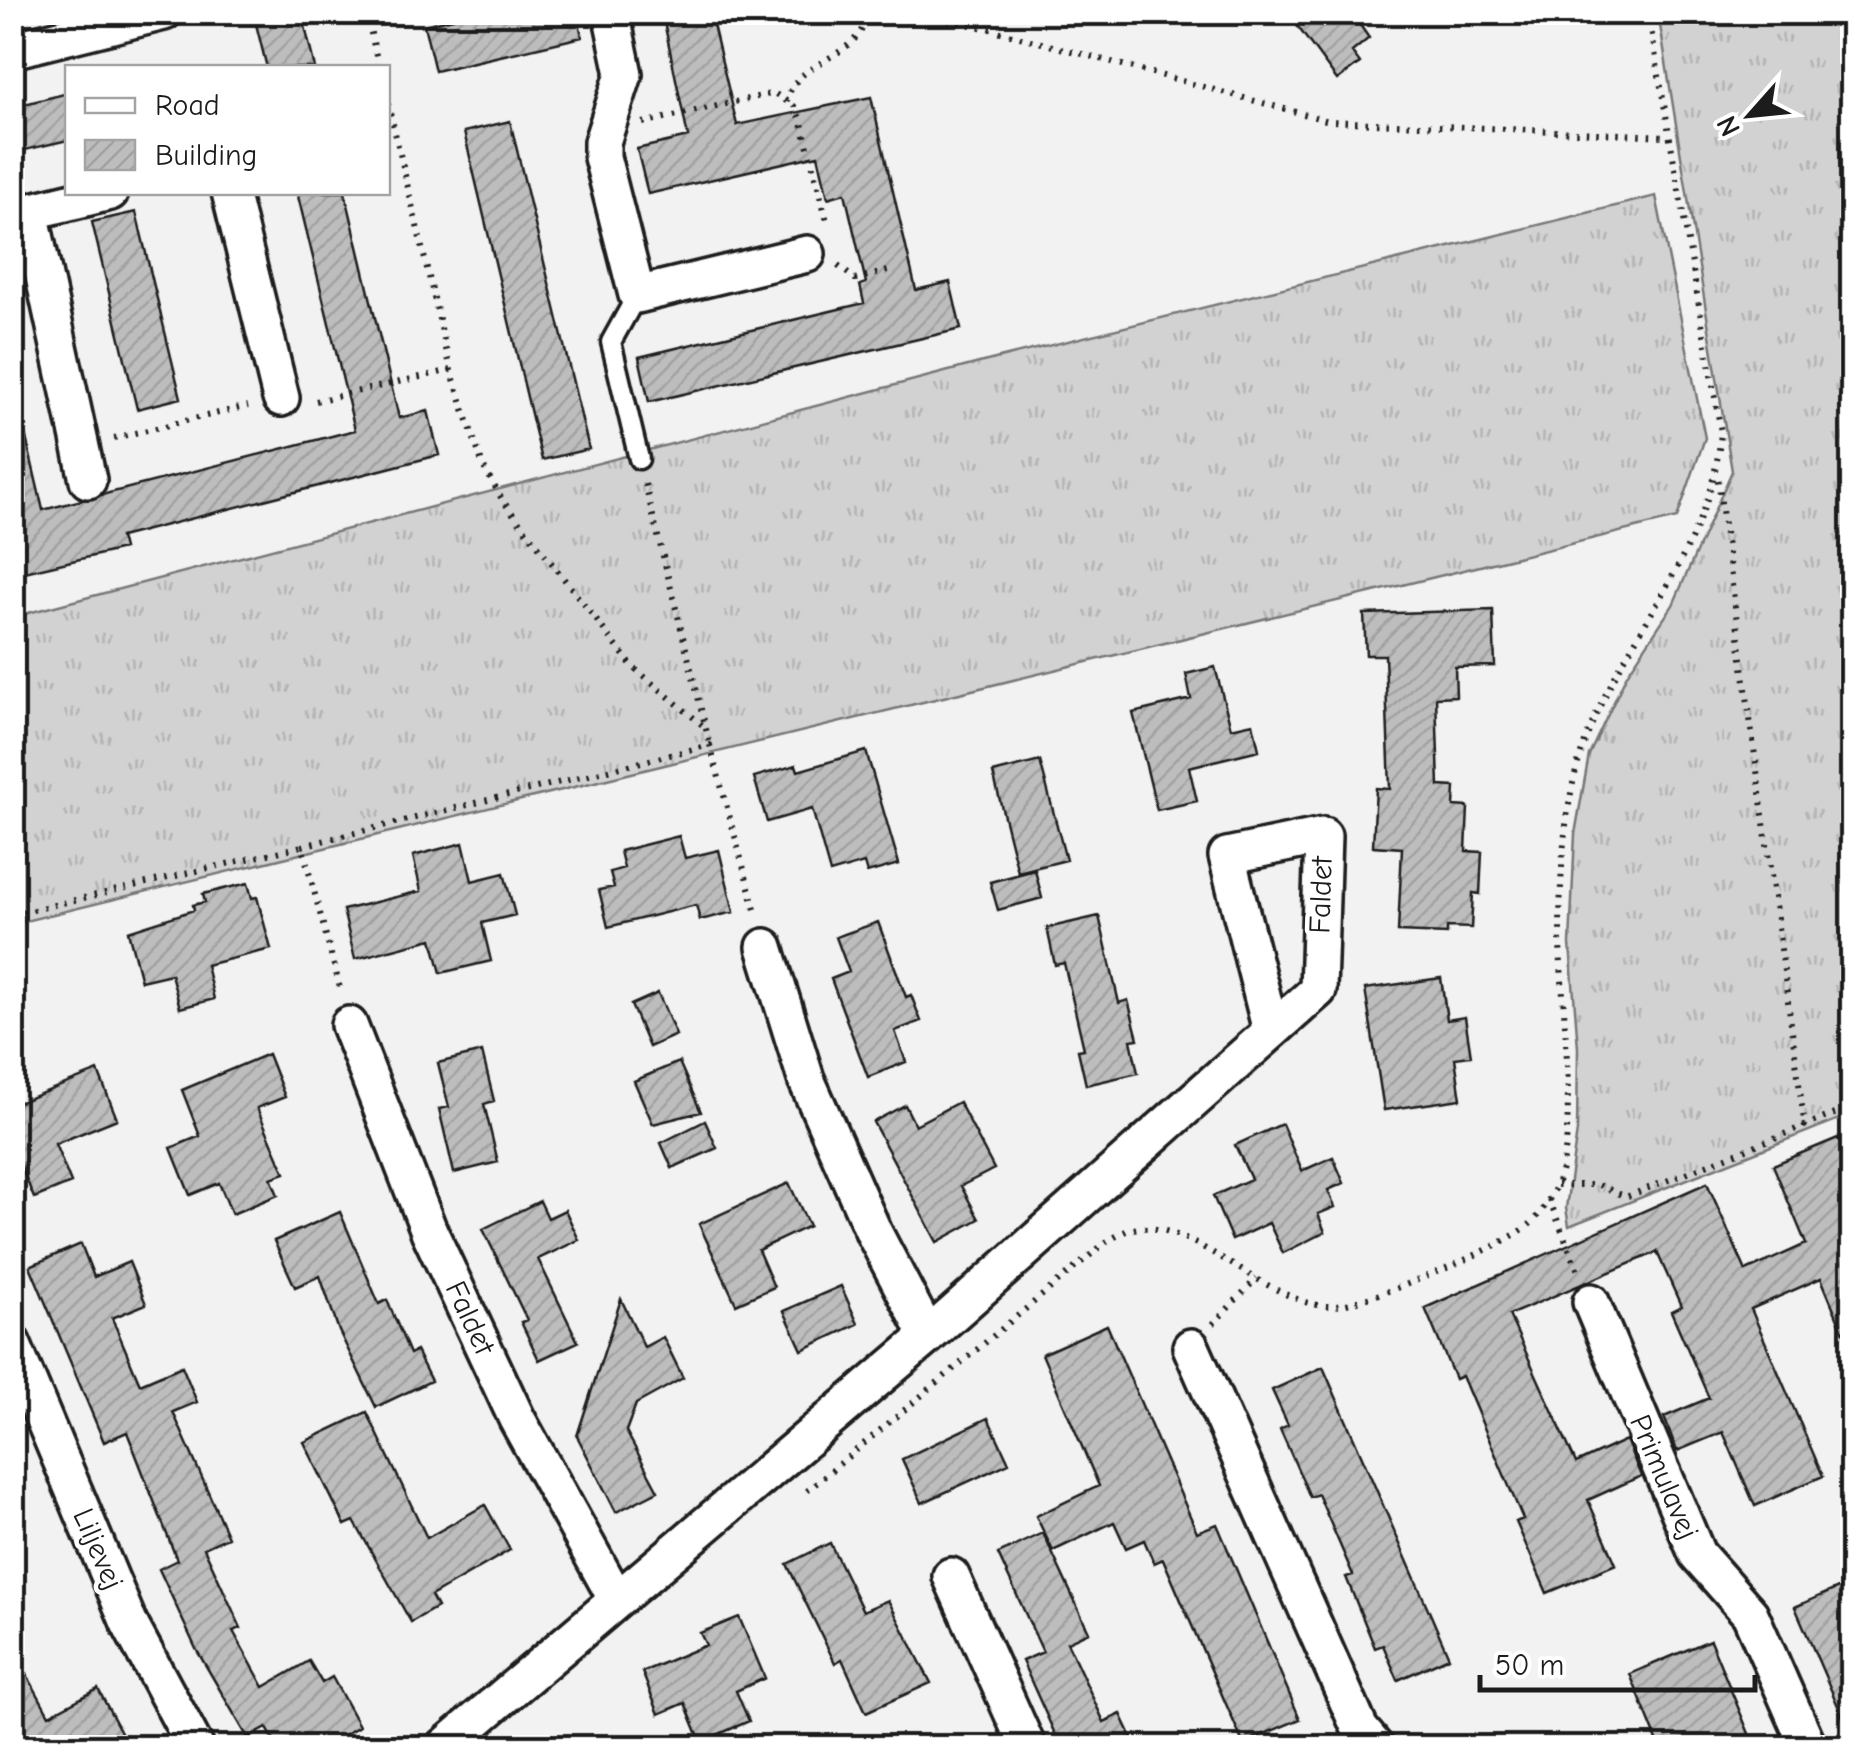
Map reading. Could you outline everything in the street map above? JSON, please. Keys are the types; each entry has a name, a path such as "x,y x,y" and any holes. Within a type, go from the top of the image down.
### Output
{"street":[{"path":"12,50 164,12"},
{"path":"611,12 624,74 606,126 602,157 638,295 824,247"},
{"path":"88,480 21,214 98,195"},
{"path":"231,195 282,398"},
{"name":"Faldet","path":"443,1748 928,1336 1318,990 1324,836 1227,856 1271,1031"},
{"path":"766,947 806,1080 874,1233 928,1336"},
{"name":"Faldet","path":"350,1025 437,1248 517,1419 617,1600"},
{"name":"Primulavej","path":"1590,1302 1697,1554 1750,1614 1809,1748"},
{"name":"Liljevej","path":"12,1344 129,1623 196,1748"},
{"path":"1191,1346 1360,1729 1376,1748"},
{"path":"952,1576 1028,1748"}],"lane":[{"path":"638,295 612,342 638,459"}],"path":[{"path":"366,12 378,65"},
{"path":"788,102 797,79 860,38 868,12"},
{"path":"907,12 990,29 1329,121 1666,136"},
{"path":"1648,12 1666,136 1720,432 1717,474 1805,1128"},
{"path":"606,126 643,123 766,92 788,102 800,120 824,247 842,272 855,279 892,270"},
{"path":"390,112 468,430 503,501 634,668 706,728"},
{"path":"429,374 451,370"},
{"path":"638,459 766,947"},
{"path":"802,1494 1106,1242 1135,1228 1173,1234 1309,1304 1340,1306 1486,1251 1532,1223 1557,1185 1566,1128 1560,864 1574,780 1598,709 1679,569 1706,512 1717,474"},
{"path":"12,914 710,745"},
{"path":"302,846 350,1025"},
{"path":"1557,1185 1599,1185 1626,1197 1852,1107"},
{"path":"1548,1198 1590,1302"},
{"path":"1191,1346 1257,1278"}],"green space":[{"path":"1658,13 1852,13 1852,1114 1569,1226 1566,1208 1577,1131 1578,1048 1570,944 1575,834 1589,755 1627,674 1673,605 1732,471"},
{"path":"1656,196 1705,438 1677,518 13,924 13,617 983,362"}],"building":[{"path":"478,12 577,12 582,37 435,71 424,25"},
{"path":"662,12 710,12 737,125 871,97 916,290 950,282 961,329 649,402 639,357 864,303 860,285 866,283 845,193 828,198 818,155 648,194 637,149 688,137"},
{"path":"1287,12 1351,12 1369,38 1352,52 1360,63 1337,80"},
{"path":"302,14 314,65 266,65 256,24"},
{"path":"65,94 65,141 12,153 12,107"},
{"path":"510,121 589,449 542,460 464,132"},
{"path":"298,195 346,195 399,418 428,411 439,455 120,537 123,549 12,575 12,431 24,429 43,510 355,430"},
{"path":"136,212 181,398 137,409 92,222"},
{"path":"1493,610 1495,666 1455,667 1456,696 1436,697 1439,786 1455,787 1454,806 1468,807 1466,851 1482,852 1480,894 1473,893 1471,928 1447,927 1447,934 1398,932 1402,848 1373,846 1376,788 1390,789 1385,655 1366,655 1364,614"},
{"path":"1215,667 1231,728 1253,723 1259,750 1189,767 1197,801 1157,810 1133,713 1191,699 1186,674"},
{"path":"866,751 899,864 867,873 864,863 830,873 812,809 767,822 754,777 796,765 798,771"},
{"path":"1040,761 1066,860 1018,872 993,773"},
{"path":"679,836 685,858 719,850 734,912 700,920 696,905 608,927 599,890 614,887 610,872 624,868 620,851"},
{"path":"463,843 472,881 504,873 515,915 482,923 491,961 441,973 432,939 355,959 343,910 421,891 413,856"},
{"path":"1035,870 1042,898 998,910 990,882"},
{"path":"248,883 252,898 257,897 271,949 206,965 214,999 180,1008 171,974 141,981 128,931 194,910 193,905 205,902 203,894"},
{"path":"1099,916 1119,1003 1128,1000 1138,1039 1131,1040 1138,1073 1086,1085 1078,1050 1084,1049 1064,963 1055,965 1047,928"},
{"path":"878,922 906,997 911,995 921,1021 895,1031 906,1062 868,1077 831,979 849,972 836,937"},
{"path":"1441,978 1447,1020 1465,1017 1471,1056 1455,1058 1461,1099 1384,1110 1365,989"},
{"path":"658,993 676,1035 649,1047 631,1005"},
{"path":"482,1052 494,1101 484,1104 498,1162 454,1173 439,1109 449,1107 438,1063"},
{"path":"268,1054 285,1097 257,1108 285,1173 271,1178 278,1195 232,1214 219,1183 190,1195 171,1148 200,1136 182,1090"},
{"path":"679,1062 701,1112 653,1124 634,1081"},
{"path":"98,1071 117,1119 55,1144 71,1183 34,1198 12,1144 12,1105"},
{"path":"959,1102 994,1169 961,1186 979,1219 937,1242 873,1122 905,1105 915,1125"},
{"path":"705,1121 717,1148 672,1168 661,1143"},
{"path":"1282,1124 1302,1171 1333,1157 1344,1183 1328,1190 1335,1207 1318,1214 1325,1232 1283,1253 1269,1223 1232,1240 1213,1196 1251,1179 1235,1145"},
{"path":"1838,1138 1852,1171 1852,1353 1821,1278 1751,1309 1823,1476 1755,1506 1723,1432 1677,1451 1664,1417 1709,1398 1671,1311 1681,1306 1657,1252 1509,1315 1576,1463 1626,1440 1641,1476 1588,1500 1616,1564 1547,1593 1516,1522 1523,1519 1462,1376 1455,1379 1425,1308 1707,1183 1746,1271 1806,1244 1773,1165"},
{"path":"789,1183 809,1226 758,1250 774,1287 736,1304 699,1224"},
{"path":"540,1201 548,1218 565,1210 579,1240 538,1259 578,1342 539,1360 521,1322 527,1320 483,1229"},
{"path":"340,1212 379,1304 387,1300 410,1354 416,1351 431,1381 376,1407 339,1331 320,1276 295,1287 274,1241"},
{"path":"81,1244 94,1277 129,1262 146,1304 112,1318 140,1384 182,1366 197,1402 173,1412 228,1537 204,1548 241,1628 233,1631 264,1687 309,1661 322,1683 332,1677 359,1726 321,1748 278,1748 267,1728 248,1738 196,1649 159,1569 177,1560 127,1432 104,1442 30,1266"},
{"path":"841,1286 858,1324 802,1350 784,1311"},
{"path":"621,1299 644,1347 663,1337 683,1378 636,1404 626,1431 658,1491 616,1512 577,1436"},
{"path":"1107,1325 1197,1532 1217,1524 1300,1719 1243,1743 1163,1559 1154,1563 1144,1540 1126,1548 1114,1522 1053,1551 1036,1516 1099,1486 1042,1354"},
{"path":"1323,1367 1449,1657 1398,1680 1383,1645 1375,1648 1346,1577 1353,1575 1318,1494 1310,1497 1280,1429 1288,1425 1272,1390"},
{"path":"367,1412 427,1538 485,1505 510,1550 431,1596 437,1607 411,1622 354,1521 345,1525 304,1442"},
{"path":"988,1418 1009,1463 922,1503 902,1459"},
{"path":"1043,1533 1089,1632 1067,1642 1104,1722 1121,1714 1137,1748 1050,1748 1059,1743 1022,1661 1043,1652 998,1554"},
{"path":"830,1543 863,1611 888,1600 931,1683 866,1712 842,1659 835,1663 787,1564"},
{"path":"1852,1582 1852,1738 1795,1607"},
{"path":"739,1617 765,1678 736,1691 749,1721 701,1742 685,1703 659,1714 642,1672 706,1645 700,1633"},
{"path":"1710,1640 1755,1748 1660,1748 1630,1674"},
{"path":"12,1647 49,1715 98,1689 123,1736 102,1748 12,1748"}]}
